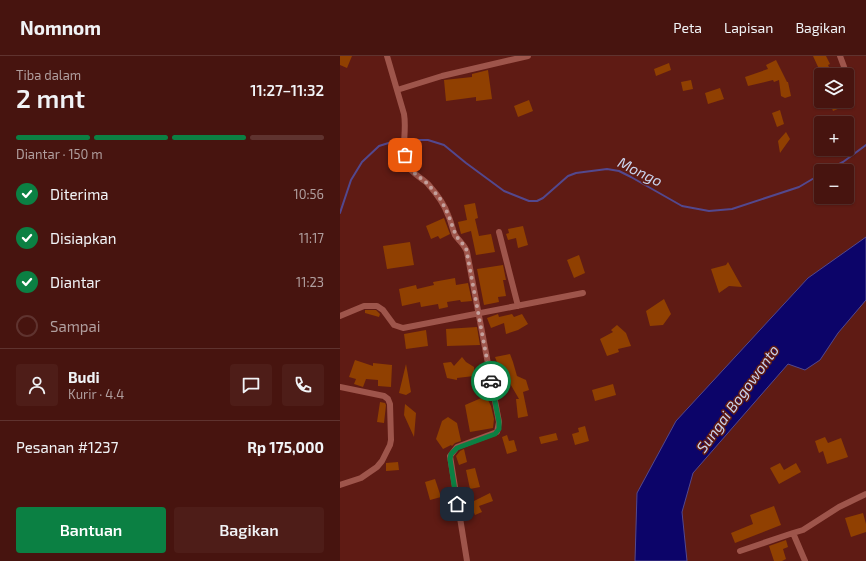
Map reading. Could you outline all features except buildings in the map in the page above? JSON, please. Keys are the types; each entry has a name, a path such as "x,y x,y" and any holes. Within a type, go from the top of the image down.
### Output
{"street":[{"path":"387,56 398,90 406,123 405,155 407,164 412,171 428,184 441,200 456,236 466,248 499,425 495,434 457,448 450,456 467,561"},
{"path":"398,90 442,76 528,56"},
{"path":"840,56 844,68"},
{"path":"499,232 518,306"},
{"path":"340,316 364,306 377,306 383,310 394,325 403,328 583,293"},
{"path":"340,387 384,396 388,399 390,404 391,440 387,451 377,467 361,478 340,485"},
{"path":"740,551 813,525 839,507 866,494"},
{"path":"793,533 804,561"}],"water":[{"name":"Sungai Bogowonto","path":"866,237 866,300 838,333 820,360 805,370 788,364 693,473 682,512 687,561 635,561 637,493 676,421 808,278"}],"waterway":[{"name":"Mongo","path":"340,213 351,180 362,162 379,146 398,140 428,140 444,145 504,191 529,201 537,201 543,198 568,176 576,173 607,169 619,171 682,206 709,211 732,209 799,187 814,178"},
{"name":"Mongo","path":"839,164 866,145"}],"way so far":[{"path":"405,155 407,164 412,171 428,184 441,200 456,236 466,248 491,381"}],"route":[{"path":"457,504 450,459 451,454 457,448 495,434 499,429 491,381"}]}
